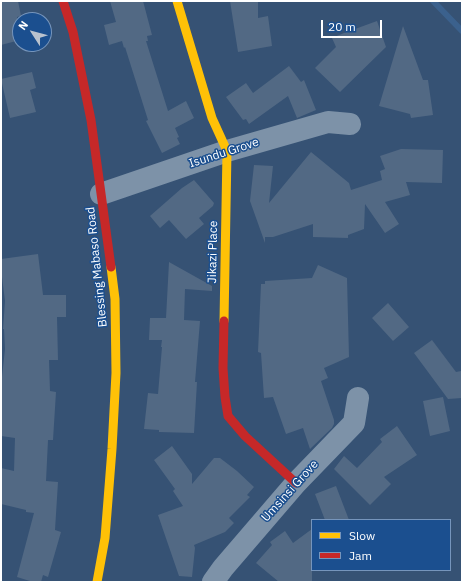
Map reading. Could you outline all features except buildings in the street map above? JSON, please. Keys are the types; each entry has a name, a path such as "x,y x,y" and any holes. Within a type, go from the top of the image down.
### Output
{"street":[{"name":"Blessing Mabaso Road","path":"63,1 74,32 89,112 115,299 116,373 112,449 105,530 97,582"},
{"name":"Jikazi Place","path":"177,1 212,118 227,151 223,368 228,416 245,436 296,483"},
{"name":"Isundu Grove","path":"101,194 227,151 328,122 350,124"},
{"name":"Umsinsi Grove","path":"213,582 223,568 296,483 354,423 358,398"}],"waterway":[{"path":"433,1 462,31"}],"traffic: slow":[{"path":"177,1 212,118 227,151 224,321"},
{"path":"97,582 105,538 116,373 115,299 111,267"}],"traffic: jam":[{"path":"63,1 73,32 91,120 111,267"},
{"path":"224,321 223,368 228,416 245,436 296,483"}]}
